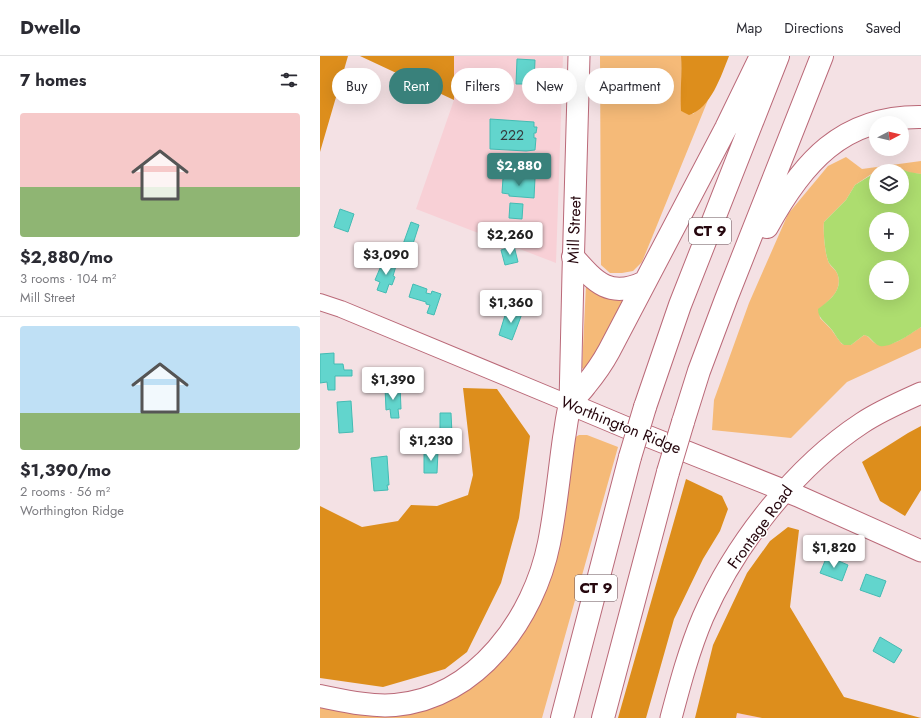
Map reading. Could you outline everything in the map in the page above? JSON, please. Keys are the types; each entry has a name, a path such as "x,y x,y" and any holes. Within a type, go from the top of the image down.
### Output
{"highway":[{"path":"320,696 380,706 396,705 427,698 451,687 468,675 492,656 505,641 526,608 535,589 545,559 550,538 570,404 602,363 726,128 761,56"},
{"name":"CT 9","path":"562,718 630,458 645,407 680,305 778,56"},
{"name":"CT 9","path":"603,718 668,472 706,352 822,56"},
{"path":"744,254 763,234 779,204 797,179 811,162 828,147 852,131 876,122 896,118 921,117"},
{"path":"573,257 595,279 612,289 627,289 645,282"}],"main road":[{"name":"Mill Street","path":"570,404 579,56"},
{"name":"Frontage Road","path":"671,718 694,641 713,597 741,548 765,515 785,490 825,451 856,427 886,409 921,393"},
{"name":"Worthington Ridge","path":"570,404 785,490 921,551"}],"street":[{"name":"Worthington Ridge","path":"320,302 341,308 570,404"}],"shaded area":[{"path":"320,56 348,56 344,68 332,68 332,104 334,104 320,152"},
{"path":"360,56 454,56 454,68 451,68 451,99 443,95 443,68 389,68 389,70"},
{"path":"454,56 563,56 563,68 522,68 522,104 561,104 556,263 416,209 453,104 514,104 514,68 454,68"},
{"path":"600,56 681,56 681,111 693,114 708,100 642,262 633,271 622,273 610,273 601,265 600,104 674,104 674,68 600,68"},
{"path":"681,56 729,56 719,82 709,99 697,111 689,115 681,111"},
{"path":"846,157 862,169 869,168 869,176 855,185 846,200 824,222 826,255 829,263 837,273 839,284 835,294 819,309 820,318 831,329 842,344 846,345 851,345 864,335 877,344 883,345 894,343 921,327 921,348 847,382 791,438 712,430 714,400 749,303 788,214 828,166"},
{"path":"921,161 921,174 909,172 909,164 899,164"},
{"path":"909,172 921,174 921,327 890,345 880,346 864,335 851,345 844,345 821,318 818,312 818,309 835,294 839,284 837,273 829,263 826,255 824,222 846,200 855,185 869,176 869,204 909,204"},
{"path":"586,285 629,294 587,371 582,368"},
{"path":"463,388 497,389 530,436 519,518 501,583 467,652 445,669 383,687 320,678 320,506 362,527 398,521 411,505 437,506 468,495 473,475"},
{"path":"921,426 921,490 905,516 880,501 862,462"},
{"path":"579,435 587,435 618,447 542,718 320,718 320,705 421,709 527,617 572,439"},
{"path":"686,479 722,496 728,509 720,531 703,559 674,619 646,718 618,718"},
{"path":"788,527 799,530 790,607 844,697 921,718 762,718 737,713 736,718 695,718 713,645 747,573 770,541"},
{"path":"737,713 762,718 736,718"}],"building":[{"path":"517,59 535,60 535,68 522,68 522,84 516,84"},
{"path":"490,119 534,122 534,127 537,127 536,133 534,133 534,138 536,138 535,150 490,149"},
{"path":"503,178 535,178 534,198 509,196 509,194 502,193"},
{"path":"510,203 523,204 522,219 509,218"},
{"path":"340,209 354,214 348,232 334,227"},
{"path":"411,222 419,225 411,250 402,247"},
{"path":"514,246 518,262 505,265 501,250"},
{"path":"383,261 396,266 393,276 395,277 392,285 389,284 386,293 377,290 380,282 375,280"},
{"path":"413,284 427,289 426,293 431,294 432,291 441,294 434,315 427,313 430,305 426,304 426,302 409,297"},
{"path":"517,308 523,311 512,340 499,335 506,312 515,315"},
{"path":"334,353 334,364 343,364 344,370 352,370 352,376 335,376 335,390 328,390 327,382 320,383 320,354"},
{"path":"400,386 401,409 398,409 399,418 391,418 390,409 386,410 385,387"},
{"path":"351,401 353,432 339,433 337,402"},
{"path":"440,413 451,413 452,434 440,434"},
{"path":"424,451 438,451 437,473 424,473"},
{"path":"387,456 388,490 374,491 371,458"},
{"path":"827,556 848,565 842,581 820,573"},
{"path":"866,574 886,581 880,597 860,590"},
{"path":"880,637 902,650 894,663 873,651"}]}
